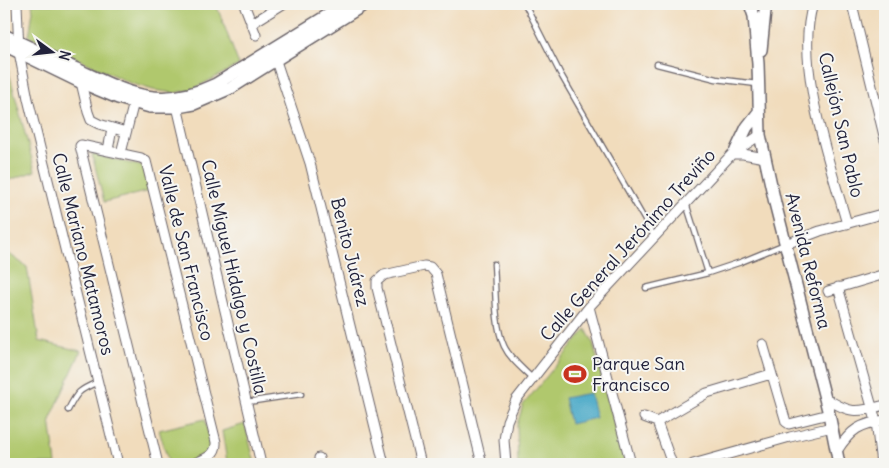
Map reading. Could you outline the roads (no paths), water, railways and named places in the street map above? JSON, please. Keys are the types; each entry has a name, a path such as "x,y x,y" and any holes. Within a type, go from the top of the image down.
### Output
{"street":[{"name":"Calle Mariano Matamoros","path":"17,4 19,47 28,99 118,464"},
{"path":"244,4 256,35"},
{"path":"251,24 283,4"},
{"path":"4,35 19,47 150,107 176,103 194,104 212,97 346,4"},
{"path":"274,55 365,4"},
{"name":"Avenida Reforma","path":"750,4 754,16 758,64 760,135 829,414 839,464"},
{"name":"Avenida Reforma","path":"758,64 763,43 767,4"},
{"name":"Callejón San Pablo","path":"813,4 808,24 808,68 820,125 847,224"},
{"path":"852,4 885,140"},
{"path":"4,45 19,47"},
{"name":"Benito Juárez","path":"274,55 302,135 322,206 384,464"},
{"path":"80,76 91,120 112,129 126,132"},
{"path":"121,153 134,99"},
{"name":"Calle Miguel Hidalgo y Costilla","path":"176,103 261,464"},
{"path":"758,113 747,127 734,152 765,158"},
{"path":"108,150 112,129"},
{"name":"Calle General Jerónimo Treviño","path":"506,464 504,440 507,421 516,400 590,307 734,152 760,135"},
{"name":"Valle de San Francisco","path":"158,464 80,146 121,153 141,158 146,162 216,442 216,448 212,455 193,464"},
{"path":"786,244 825,230 885,213"},
{"path":"421,464 380,297 378,281 384,275 424,266 430,267 436,274 482,464"},
{"path":"828,291 885,274"},
{"path":"838,287 873,408 881,421 881,464"},
{"path":"590,307 631,464"},
{"path":"763,344 786,422 789,424 829,414"},
{"path":"658,422 707,393 771,374"},
{"path":"824,397 848,411 862,412 885,405"},
{"path":"644,417 658,422"},
{"path":"837,451 850,433 864,424 881,421"},
{"path":"658,422 672,464"},
{"path":"693,464 832,427"}],"lane":[{"path":"525,4 560,73 655,238"},
{"path":"660,4 676,6"},
{"path":"657,64 716,79 758,84"},
{"path":"686,203 708,273"},
{"path":"646,288 708,273 786,244"},
{"path":"494,264 499,326 505,347 516,362 533,378"},
{"path":"68,410 76,394 98,382"},
{"path":"246,402 301,394"}],"water":[{"path":"590,393 596,418 570,424 564,398"}],"place":[{"name":"Parque San Francisco","path":"575,374"}]}
